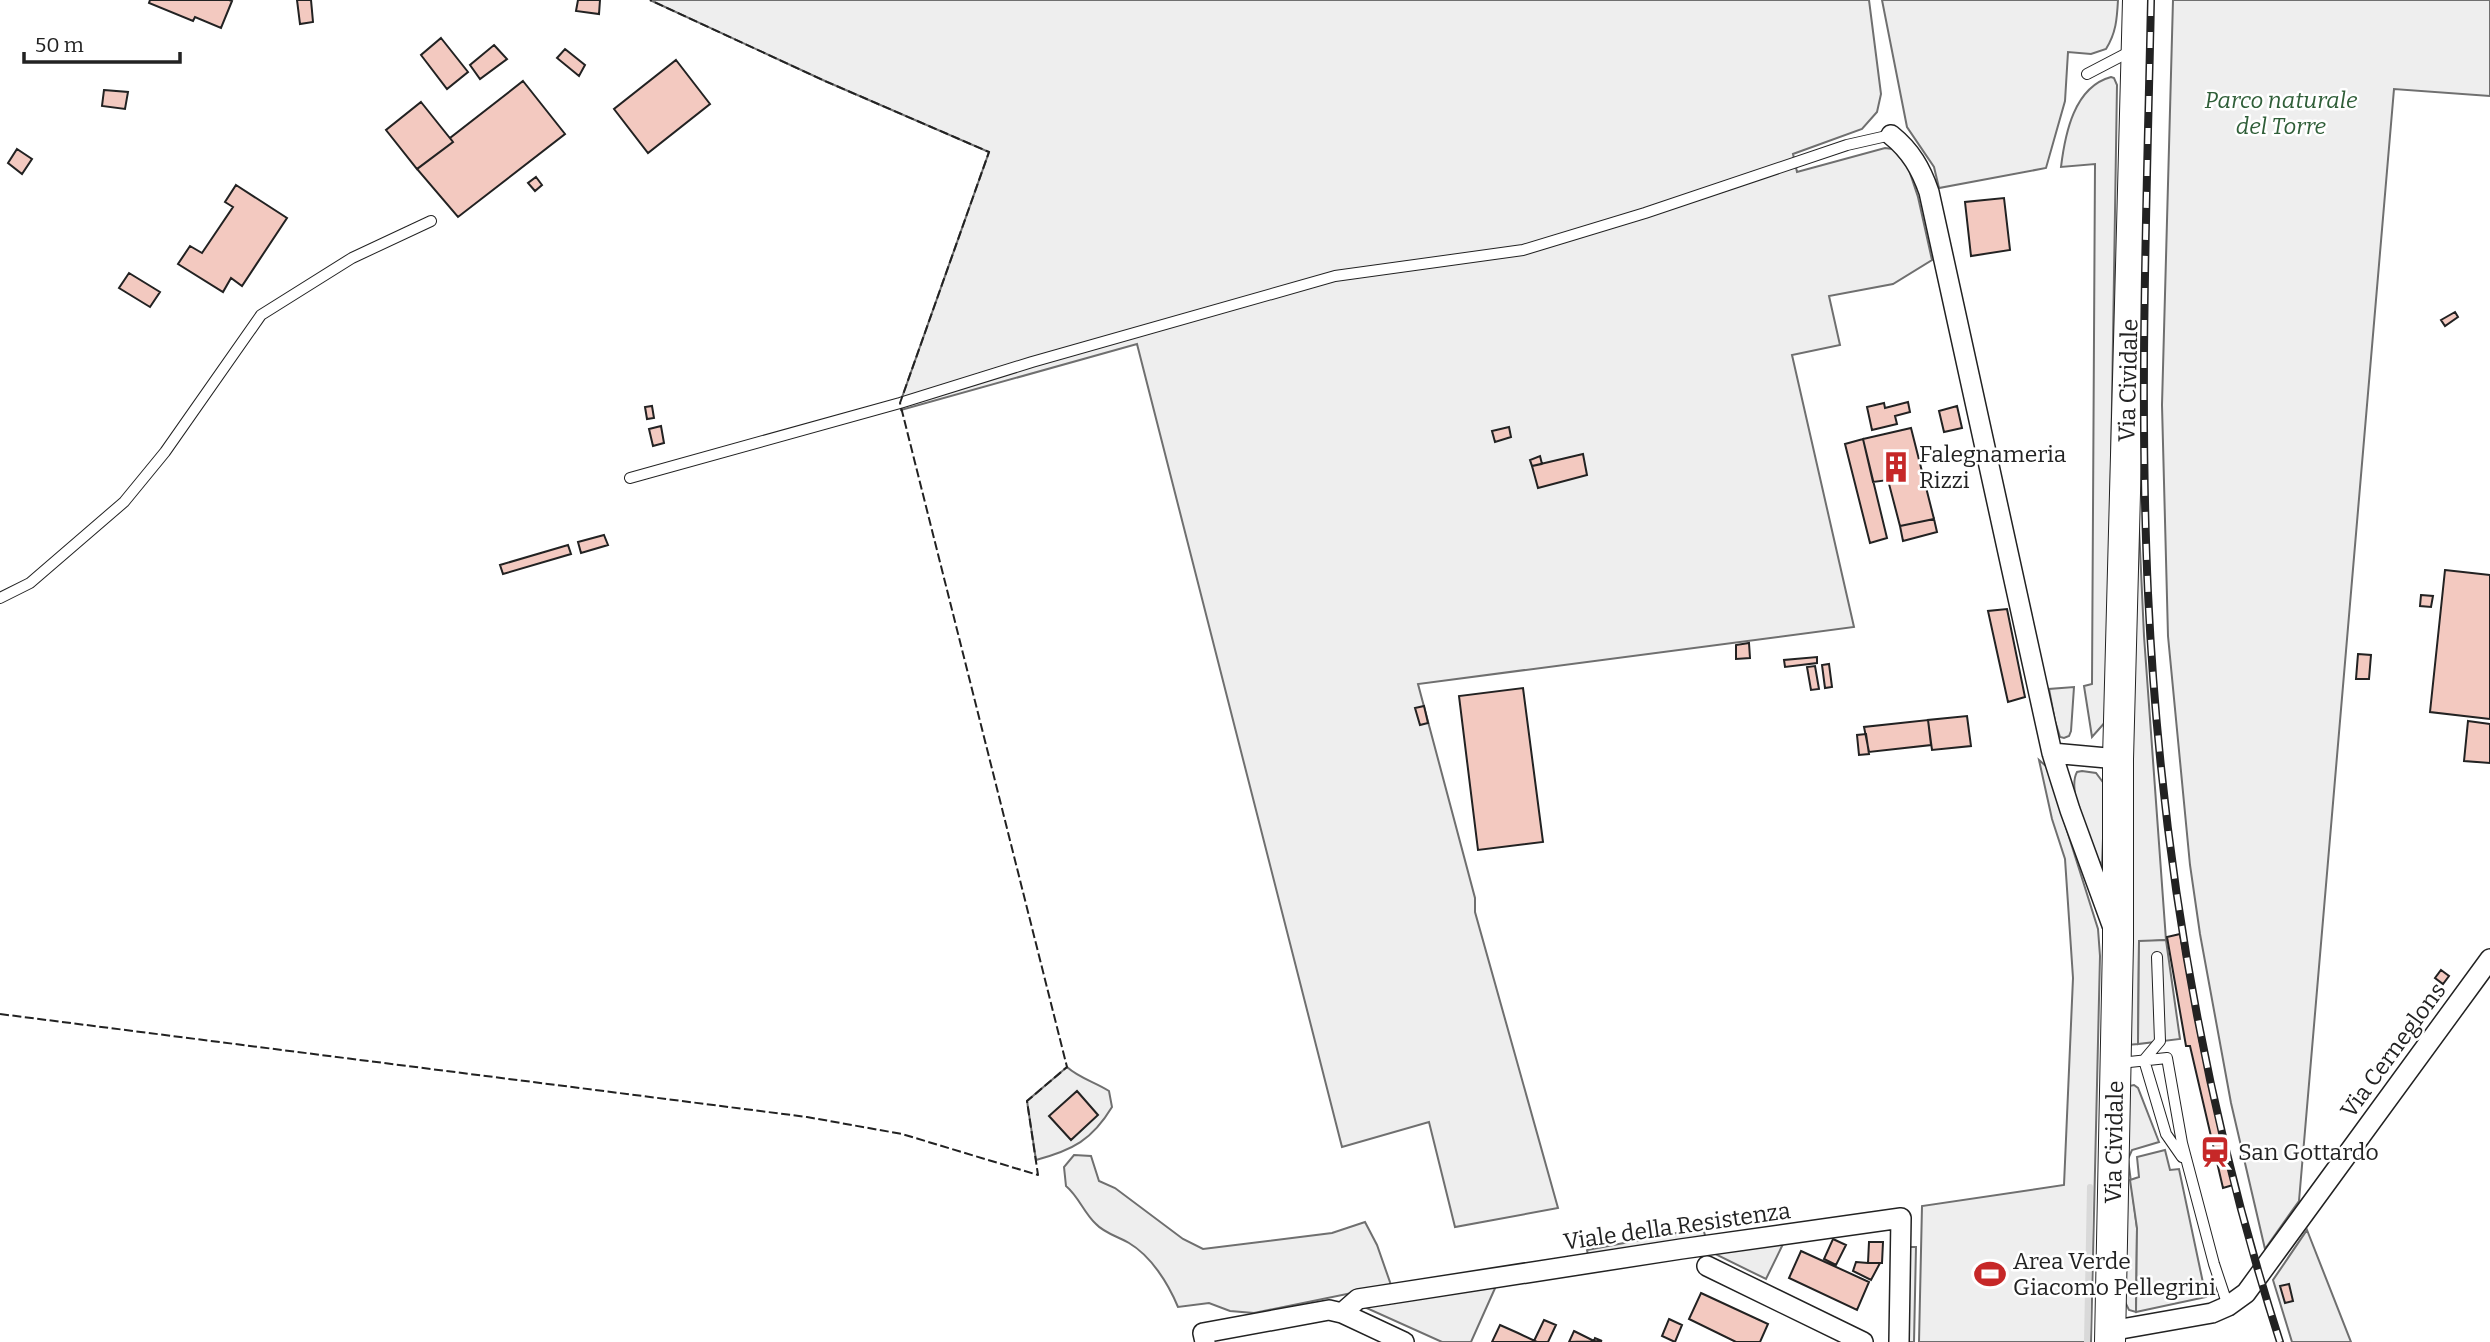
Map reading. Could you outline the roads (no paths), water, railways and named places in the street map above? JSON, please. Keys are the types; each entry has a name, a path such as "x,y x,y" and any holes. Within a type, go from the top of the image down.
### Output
{"main road":[{"name":"Via Cividale","path":"2110,1337 2130,1062 2118,942 2118,759 2138,0"}],"street":[{"name":"Via Cividale","path":"1891,135 1913,157 1923,173 1929,192 2045,753 2070,810 2118,942"},
{"path":"2045,753 2118,759"},
{"name":"Via Cerneglons","path":"2110,1337 2212,1313 2246,1293 2490,959"},
{"name":"Viale della Resistenza","path":"1342,1313 1358,1299 1901,1218 1899,1342"},
{"name":"Viale della Resistenza","path":"1707,1266 1863,1342"},
{"name":"Viale della Resistenza","path":"1204,1337 1321,1310 1342,1313 1404,1342"}],"lane":[{"path":"2087,74 2137,48"},
{"path":"630,478 900,403 1032,362 1335,276 1523,250 1645,213 1847,145 1891,135"},
{"path":"0,598 30,583 124,502 165,452 261,315 352,258 431,221"},
{"path":"2130,1062 2160,1041 2157,957"},
{"path":"2130,1062 2167,1058 2187,1163 2228,1306"},
{"path":"2130,1062 2166,1134 2187,1163"}],"waterway":[{"path":"2087,1342 2090,1187"}],"railway":[{"path":"2151,0 2145,296 2145,519 2154,688 2163,783 2174,877 2207,1065 2252,1251 2280,1342"}],"place":[{"name":"Falegnameria Rizzi","path":"1896,467"},
{"name":"San Gottardo","path":"2215,1152"},
{"name":"Area Verde Giacomo Pellegrini","path":"1990,1274"}],"park label":[{"name":"Parco naturale del Torre","path":"2281,113"}]}
